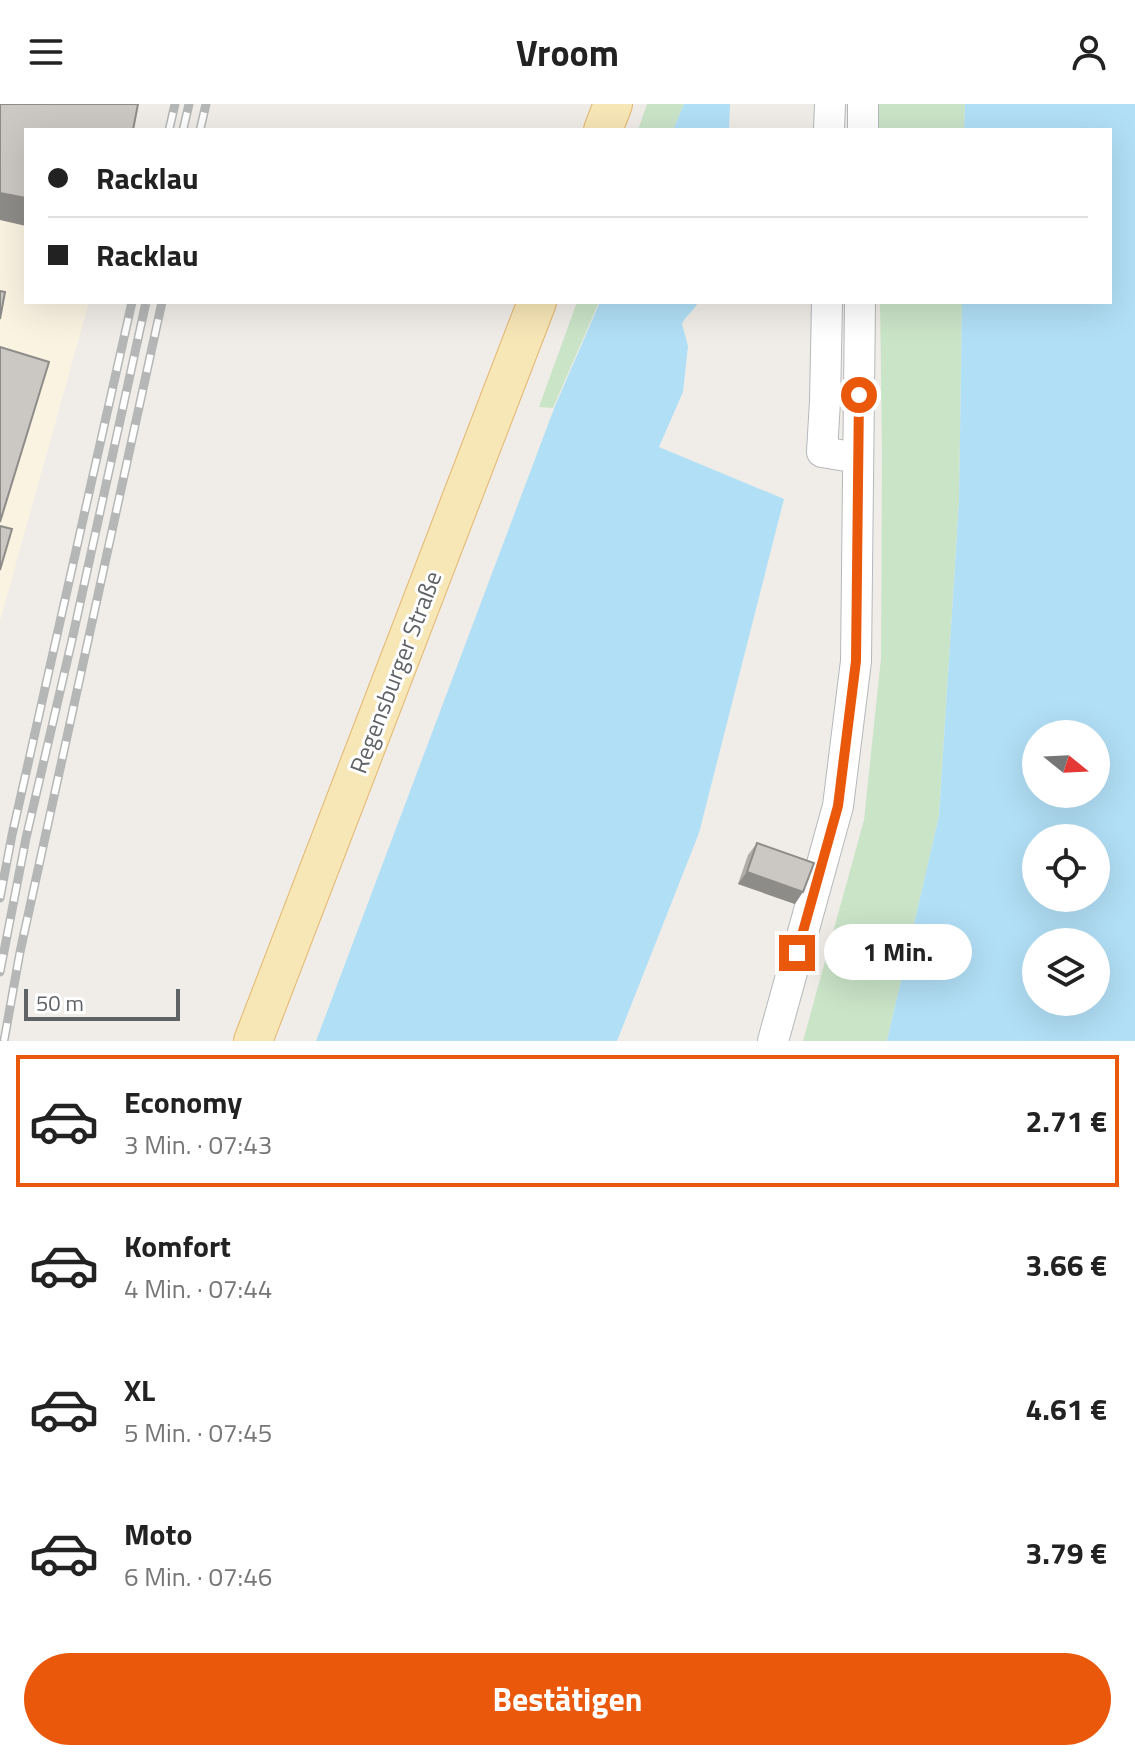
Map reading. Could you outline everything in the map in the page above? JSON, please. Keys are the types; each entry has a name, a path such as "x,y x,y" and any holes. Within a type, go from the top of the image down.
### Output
{"main road":[{"path":"604,128 613,104"},
{"name":"Regensburger Straße","path":"253,1041 536,304"}],"street":[{"path":"829,128 830,104"},
{"path":"863,104 863,128"},
{"path":"827,304 822,452 858,458"},
{"path":"773,1041 838,806 856,661 860,304"}],"shaded area":[{"path":"0,104 24,128 24,304 88,304 0,621"}],"green space":[{"path":"647,104 684,104 674,128 639,128"},
{"path":"876,104 965,104 964,128 877,128"},
{"path":"576,304 598,304 553,408 539,407"},
{"path":"880,304 962,304 959,502 939,816 887,1041 803,1041 864,820 881,658"}],"water":[{"path":"684,104 730,104 729,128 674,128"},
{"path":"965,104 1135,104 1135,1041 887,1041 939,816 959,502 962,304 1112,304 1112,128 964,128"},
{"path":"599,304 697,304 682,324 688,346 683,392 659,447 784,499 699,833 617,1041 316,1041 555,406"}],"building":[{"path":"0,104 138,104 133,128 24,128 24,198 0,193"},
{"path":"0,291 5,292 0,319"},
{"path":"0,347 49,362 0,522"},
{"path":"0,526 12,529 0,570"},
{"path":"757,843 814,863 803,892 747,872"}],"railway":[{"path":"169,128 175,104"},
{"path":"183,128 189,104"},
{"path":"200,128 206,104"},
{"path":"0,898 132,304"},
{"path":"0,972 26,838 146,304"},
{"path":"4,1041 20,952 162,304"}],"route":[{"path":"797,953 838,806 856,661 859,395"}]}
